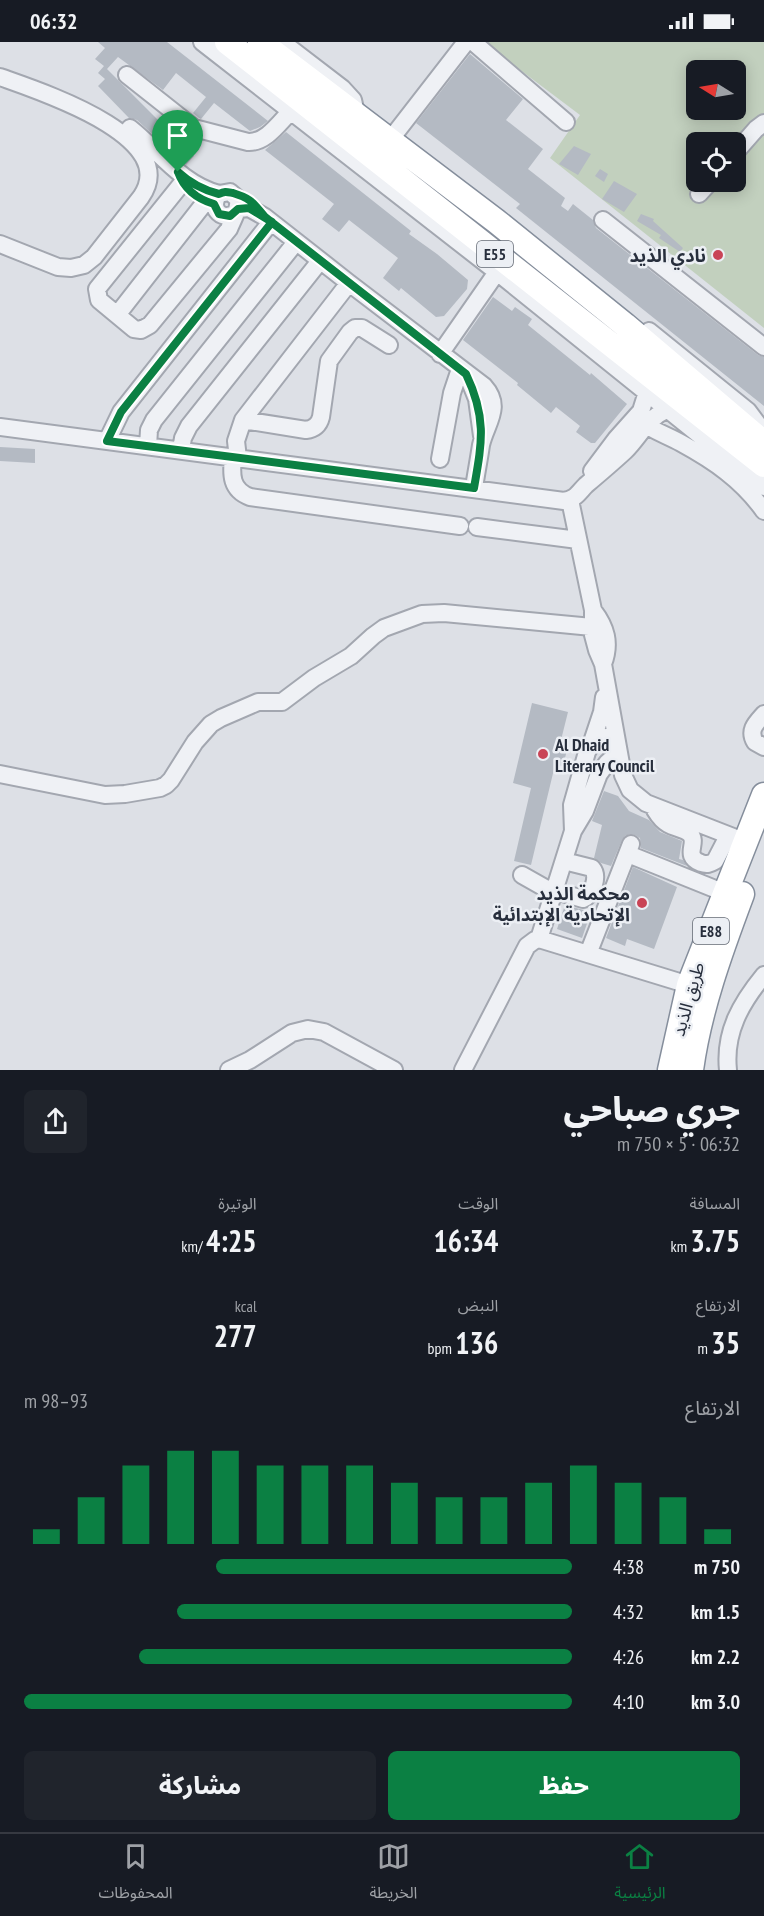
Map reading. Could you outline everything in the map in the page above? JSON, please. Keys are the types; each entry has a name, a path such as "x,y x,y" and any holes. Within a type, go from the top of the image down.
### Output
{"highway":[{"name":"E55","path":"228,42 754,449"},
{"name":"E55","path":"260,42 496,221 616,317 754,449"},
{"path":"754,449 764,485"},
{"name":"طريق الذيد","path":"670,1070 689,985 764,795"},
{"name":"طريق الذيد","path":"691,1070 701,1021 735,912 746,839"}],"street":[{"path":"202,42 497,272 668,409 754,449"},
{"path":"282,42 342,88 352,100 357,116"},
{"path":"390,140 466,42"},
{"path":"473,42 566,122"},
{"path":"127,75 194,128 248,142 263,139 291,111"},
{"path":"0,77 91,113 106,123 130,140 145,158 150,178 147,189 141,197 94,257 84,265 71,268 58,267 0,244"},
{"path":"106,123 118,123 132,129 180,177 191,192 224,204 249,208 268,220 463,371 477,399 481,420 482,442 474,488"},
{"path":"746,142 764,123"},
{"path":"180,177 97,289 99,300 137,330 147,328 229,229 224,204"},
{"path":"117,315 224,204"},
{"path":"107,441 121,412 268,220"},
{"path":"603,220 764,347"},
{"path":"148,446 149,430 154,420 296,242"},
{"path":"181,450 183,438 189,426 320,261"},
{"path":"440,354 497,272"},
{"path":"349,283 243,420 236,441 236,457 231,472 234,485 244,495 250,497 460,526"},
{"path":"243,420 306,430 314,428 321,417 329,361 350,332 355,328 362,328 390,345"},
{"path":"440,459 452,393 463,371"},
{"path":"640,422 647,392"},
{"path":"0,427 570,500 580,494 586,486 592,470 601,457 640,422 668,409"},
{"path":"640,422 680,442 725,470 746,489 764,511"},
{"path":"570,500 593,610 592,627 597,650 604,667 623,775 630,790 651,805 746,839"},
{"path":"477,527 578,540"},
{"path":"573,831 572,805 587,752 602,712 604,667 608,650 607,635 593,610"},
{"path":"0,774 105,795 160,788 171,780 202,733 221,718 258,702 282,702 314,678 351,656 378,632 422,614 444,613 592,627"},
{"path":"764,714 751,732 755,742 764,747"},
{"path":"591,745 604,737 617,745"},
{"path":"539,939 573,831 585,811 599,774 617,745"},
{"path":"651,805 666,823 692,836 691,854 701,862 708,864 715,861 746,839"},
{"path":"588,954 629,849 725,893"},
{"path":"522,875 555,891 583,899 588,897 591,894 595,871 592,868 564,861"},
{"path":"463,1070 527,946 535,940 539,939 689,985"},
{"path":"728,1070 727,1049 732,1026 742,1006 764,974"},
{"path":"229,1070 257,1056 292,1033 308,1029 324,1032 394,1070"}],"green space":[{"path":"483,42 764,42 764,328 550,158 580,115"}],"building":[{"path":"98,42 167,42 268,121 250,131 214,103 201,119 193,113 206,97 176,73 163,90 118,57 107,69 194,156 186,165 137,120 129,118 98,86 105,79 98,73 104,66 95,59 105,48"},
{"path":"470,54 523,99 506,120 543,149 528,169 565,198 561,206 568,211 573,204 593,220 596,228 758,355 764,357 764,406 516,208 520,204 416,123"},
{"path":"286,132 411,231 409,234 468,280 467,289 444,316 436,317 401,288 399,291 383,278 398,258 349,220 339,232 322,219 334,204 265,150"},
{"path":"574,146 591,154 578,175 559,164"},
{"path":"600,169 608,174 604,182 595,176"},
{"path":"614,181 637,194 624,212 602,199"},
{"path":"641,214 654,219 653,221 683,248 680,252 659,238 661,235 637,221"},
{"path":"493,297 512,311 515,307 532,319 528,325 627,404 595,443 591,443 576,432 580,426 556,407 551,413 517,385 518,383 463,340"},
{"path":"0,447 35,449 35,463 0,461"},
{"name":"Al Dhaid Literary Council","path":"532,703 568,712 561,740 569,742 563,766 555,765 531,865 514,861 531,788 513,783"},
{"path":"604,791 618,796 629,811 649,820 660,832 682,841 679,859 683,860 687,866 641,848 640,838 630,834 622,840 611,866 594,858 602,825 592,821"},
{"name":"محكمة الذيد الإتحادية الإبتدائية","path":"633,867 677,887 654,949 627,939 625,946 606,938"},
{"path":"565,905 591,912 582,938 557,929"}],"place":[{"name":"نادي الذيد","path":"718,255"},
{"name":"Al Dhaid Literary Council","path":"543,754"},
{"name":"محكمة الذيد الإتحادية الإبتدائية","path":"642,903"}],"route":[{"path":"178,172 186,187 200,199 214,204 219,214 230,216 238,209 249,208 272,222 121,412 107,441 474,488 482,442 481,427 477,399 466,374 320,261 272,222 265,217 249,198 230,192 219,194 210,192 193,184 178,172"}]}
